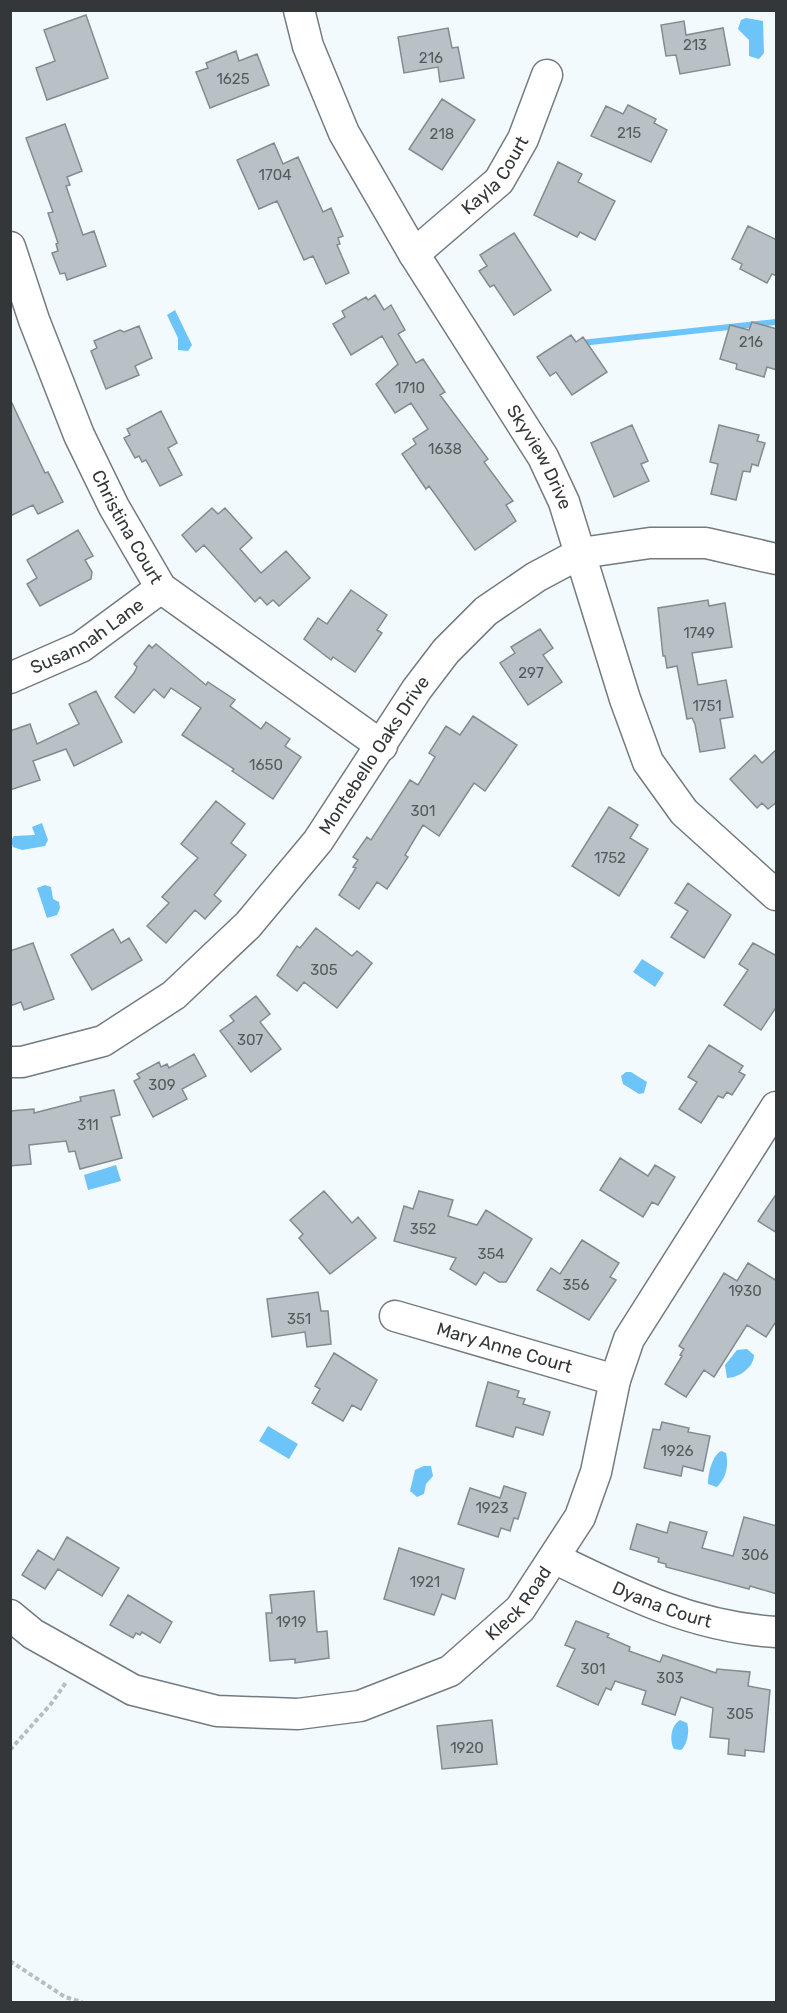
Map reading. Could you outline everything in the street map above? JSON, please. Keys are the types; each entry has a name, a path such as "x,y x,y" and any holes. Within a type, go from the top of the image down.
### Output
{"street":[{"name":"Skyview Drive","path":"299,10 308,46 344,134 414,254 543,457 564,502 625,699 648,762 684,812 777,895"},
{"name":"Kayla Court","path":"414,254 499,181 523,139 547,75"},
{"name":"Christina Court","path":"10,247 34,320 79,435 114,507 161,588 382,746"},
{"name":"Montebello Oaks Drive","path":"10,1062 22,1062 103,1041 174,995 248,925 318,841 432,670 486,611 536,577 580,554 650,543 706,543 775,551"},
{"name":"Susannah Lane","path":"10,678 81,647 161,588"},
{"name":"Kleck Road","path":"10,1615 33,1634 133,1690 217,1711 298,1714 360,1706 450,1671 520,1609 580,1517 596,1472 615,1380 629,1339 645,1310 732,1180 777,1107"},
{"name":"Mary Anne Court","path":"395,1316 615,1380"},
{"name":"Dyana Court","path":"554,1558 631,1596 676,1614 741,1630 777,1632"}],"path":[{"path":"10,1750 51,1704 80,1662"},
{"path":"10,1961 65,1997 82,2002"}],"water":[{"path":"746,18 763,21 764,53 759,59 749,56 749,40 738,29 741,20"},
{"path":"175,310 192,345 188,351 178,350 178,338 167,315"},
{"path":"42,823 48,840 45,846 22,850 13,847 11,841 14,836 35,835 32,827"},
{"path":"45,885 51,887 53,899 59,902 60,908 57,915 47,918 37,888"},
{"path":"642,959 664,973 655,987 633,972"},
{"path":"626,1072 631,1072 647,1082 644,1093 639,1094 623,1084 621,1076"},
{"path":"116,1165 121,1181 88,1190 84,1175"},
{"path":"747,1349 754,1355 749,1368 741,1374 727,1378 725,1365 737,1350"},
{"path":"268,1426 298,1444 289,1459 259,1441"},
{"path":"721,1451 726,1453 727,1467 723,1480 717,1487 708,1484 708,1480 713,1461"},
{"path":"431,1466 433,1476 426,1484 424,1494 417,1497 410,1491 415,1470"},
{"path":"680,1720 687,1723 688,1730 686,1742 681,1750 674,1749 671,1738 673,1729"}],"building":[{"path":"86,15 108,78 47,100 36,68 55,61 44,30"},
{"path":"684,21 686,35 723,28 730,65 680,74 676,55 666,56 661,25"},
{"path":"448,28 452,48 458,47 464,78 440,82 438,67 404,73 398,37"},
{"path":"236,51 239,61 257,54 269,85 210,108 196,72 208,68 206,63"},
{"path":"442,99 475,120 442,170 409,149"},
{"path":"628,105 656,119 654,123 667,130 651,162 591,136 606,106 623,114"},
{"path":"65,124 82,171 67,177 70,185 66,186 83,235 94,231 106,266 67,280 65,273 60,274 52,253 58,251 56,244 58,243 48,213 53,212 26,138"},
{"path":"274,143 283,164 298,157 323,212 331,208 343,236 338,238 340,244 337,245 349,273 326,284 313,256 304,260 277,201 259,209 237,160"},
{"path":"558,162 582,174 578,182 615,201 595,240 580,232 577,237 534,215"},
{"path":"748,226 777,240 777,276 772,274 767,283 740,269 742,264 732,259"},
{"path":"514,233 551,290 514,315 494,285 490,287 479,271 487,266 480,255"},
{"path":"375,295 384,310 391,305 405,330 398,334 416,363 423,359 445,392 440,395 488,459 484,462 513,501 506,505 516,521 475,550 429,486 426,489 402,454 416,444 413,439 428,429 411,403 395,413 376,384 398,364 382,336 351,355 333,324 345,317 342,311 366,297 368,300"},
{"path":"752,322 777,329 777,370 767,367 764,377 736,369 737,364 720,359 730,325 749,330"},
{"path":"139,326 152,358 135,366 139,375 106,389 91,351 97,348 94,341 120,330 124,332"},
{"path":"571,335 576,342 583,337 607,372 572,395 556,372 550,376 537,357"},
{"path":"10,399 45,473 48,472 63,502 38,514 33,505 10,516"},
{"path":"161,411 177,443 168,448 182,475 160,486 146,460 142,462 139,456 135,458 124,438 130,435 127,429"},
{"path":"632,425 648,461 641,464 649,481 614,497 591,443"},
{"path":"719,425 759,435 757,441 765,443 758,466 752,464 750,472 743,471 736,500 711,494 718,464 710,462"},
{"path":"212,508 218,514 225,508 252,538 240,549 261,573 286,551 310,578 279,606 273,600 267,605 260,597 255,602 204,545 196,552 182,535"},
{"path":"78,530 93,556 85,560 92,572 91,579 40,606 27,584 37,578 27,560"},
{"path":"351,590 387,615 377,630 382,633 355,672 333,657 331,660 304,639 318,618 327,624"},
{"path":"708,600 709,606 725,603 732,647 692,653 698,685 726,680 733,717 720,719 725,748 700,752 695,724 692,718 687,719 677,666 667,668 665,656 663,656 658,608"},
{"path":"540,629 553,648 543,655 562,682 528,705 500,663 515,653 511,647"},
{"path":"156,644 206,685 208,682 235,700 230,706 261,729 266,722 290,739 285,746 301,757 273,799 232,771 234,769 182,735 201,708 171,688 164,698 154,689 134,713 115,697 134,673 137,667 134,664 149,645 152,648"},
{"path":"96,691 122,742 74,766 66,749 33,761 40,780 10,790 10,731 30,724 37,744 79,724 69,704"},
{"path":"473,716 517,745 485,791 474,783 439,836 423,825 405,855 408,857 387,889 377,882 359,909 339,895 356,868 353,867 358,860 353,857 367,837 371,840 410,780 418,785 435,757 429,753 446,726 460,735"},
{"path":"777,749 777,802 768,809 762,803 757,808 730,779 755,755 762,763"},
{"path":"216,801 245,824 231,843 246,855 214,895 221,901 205,919 195,910 166,943 147,926 169,903 162,897 198,858 181,844"},
{"path":"609,807 638,825 630,838 648,849 619,896 572,866"},
{"path":"688,883 731,915 704,958 671,937 688,911 675,903"},
{"path":"316,928 352,956 357,951 372,963 337,1008 304,982 297,991 277,975 297,946 300,948"},
{"path":"113,929 121,943 129,938 142,960 92,990 71,955"},
{"path":"33,943 54,999 24,1010 21,1002 10,1006 10,951"},
{"path":"753,943 777,956 777,1006 761,1030 724,1005 748,970 739,964"},
{"path":"256,996 270,1014 260,1022 281,1049 251,1072 220,1031 234,1021 230,1016"},
{"path":"709,1045 743,1066 739,1072 745,1075 732,1095 727,1092 723,1098 718,1096 701,1123 679,1109 697,1082 688,1077"},
{"path":"194,1054 206,1076 182,1089 187,1099 153,1117 134,1081 140,1078 137,1074 159,1062 161,1067 167,1064 169,1068"},
{"path":"114,1090 120,1115 111,1117 122,1158 80,1169 75,1151 69,1152 66,1141 29,1145 31,1164 10,1166 10,1111 34,1109 34,1113 81,1101 80,1097"},
{"path":"620,1158 648,1176 655,1165 675,1177 658,1205 652,1202 643,1217 600,1190"},
{"path":"324,1191 352,1223 358,1217 376,1238 330,1274 299,1238 303,1234 290,1220"},
{"path":"419,1191 453,1200 448,1216 477,1225 486,1210 532,1239 506,1282 499,1282 484,1272 476,1285 450,1269 456,1258 394,1241 404,1206 413,1209"},
{"path":"777,1193 777,1233 758,1221"},
{"path":"582,1240 619,1263 610,1277 616,1280 589,1320 537,1290 551,1268 560,1274"},
{"path":"748,1263 777,1281 777,1320 766,1337 747,1325 714,1377 704,1370 686,1397 665,1384 682,1356 680,1355 684,1349 679,1346 724,1273 737,1281"},
{"path":"318,1292 321,1311 328,1311 331,1344 307,1347 305,1332 272,1337 267,1299"},
{"path":"334,1353 377,1380 361,1410 352,1405 343,1421 312,1403 320,1389 315,1386"},
{"path":"488,1382 519,1391 517,1397 525,1399 523,1404 550,1412 543,1435 516,1427 513,1437 476,1426"},
{"path":"662,1422 689,1428 688,1432 710,1436 703,1471 683,1466 681,1476 644,1468 653,1429 660,1430"},
{"path":"504,1486 526,1493 518,1519 514,1518 510,1531 501,1528 498,1537 458,1524 470,1488 500,1498"},
{"path":"744,1517 777,1526 777,1594 666,1567 666,1564 658,1562 659,1558 630,1549 637,1524 667,1533 670,1522 707,1532 702,1548 733,1556"},
{"path":"67,1537 119,1568 102,1596 58,1569 45,1589 22,1575 38,1550 54,1560"},
{"path":"399,1548 464,1569 455,1599 442,1594 434,1615 384,1599"},
{"path":"314,1591 317,1632 327,1631 329,1658 295,1663 295,1659 270,1661 266,1613 272,1613 270,1595"},
{"path":"128,1595 172,1622 160,1643 142,1632 140,1635 136,1633 133,1638 110,1625"},
{"path":"576,1621 609,1634 607,1637 630,1647 629,1651 660,1662 663,1655 716,1673 717,1669 750,1672 748,1686 770,1690 764,1752 745,1750 745,1756 728,1754 729,1739 710,1737 713,1708 681,1697 675,1715 642,1704 646,1691 615,1681 611,1690 606,1688 598,1705 557,1686 575,1649 565,1645"},
{"path":"492,1720 497,1764 442,1769 437,1726"}],"waterway":[{"path":"581,343 776,322"}]}
